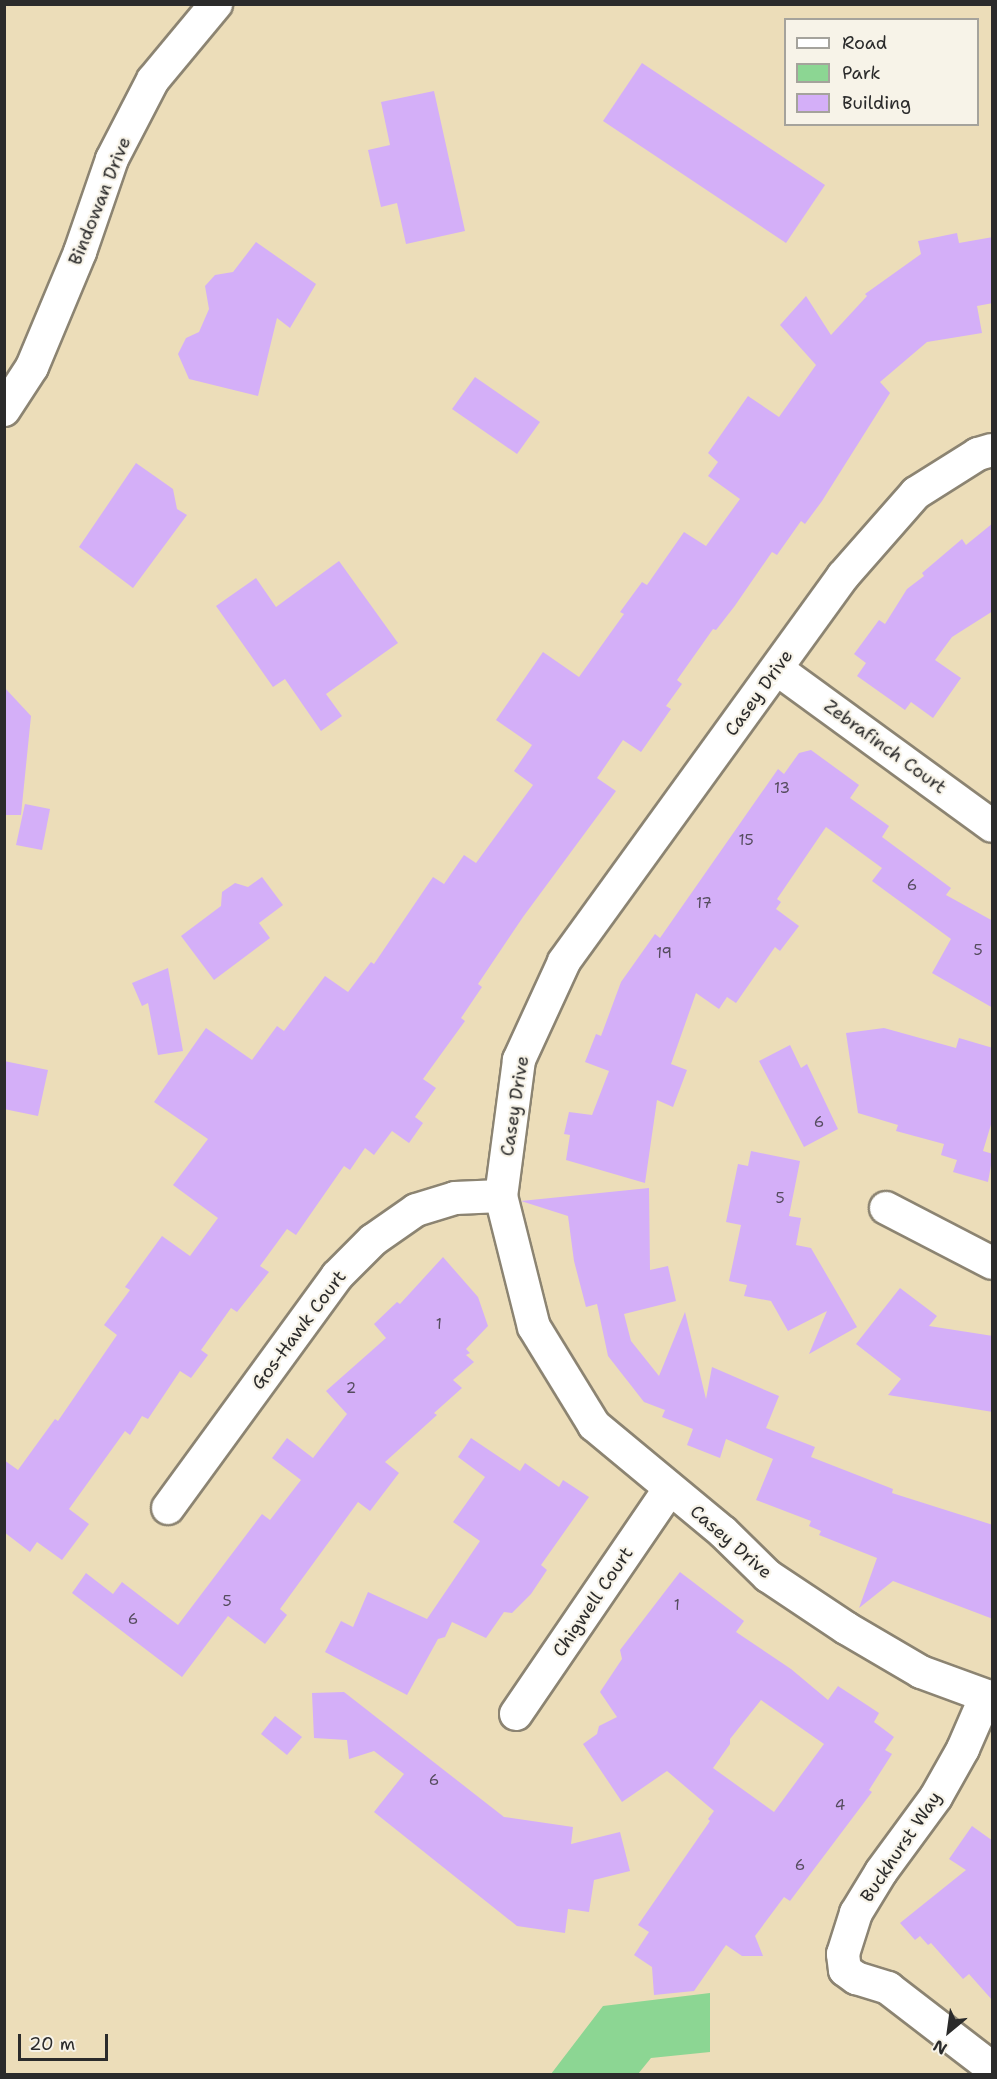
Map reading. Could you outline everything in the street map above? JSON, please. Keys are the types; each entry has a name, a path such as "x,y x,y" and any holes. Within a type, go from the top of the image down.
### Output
{"street":[{"name":"Bindowan Drive","path":"4,410 32,368 80,252 112,159 153,80 216,4"},
{"name":"Casey Drive","path":"989,1697 921,1672 846,1628 768,1576 723,1532 669,1490 594,1425 534,1327 501,1196 519,1060 564,962 843,576 916,493 978,454 993,450"},
{"name":"Zebrafinch Court","path":"777,669 993,826"},
{"name":"Gos-Hawk Court","path":"168,1508 337,1276 373,1240 416,1210 455,1198 501,1196"},
{"path":"886,1208 993,1263"},
{"name":"Chigwell Court","path":"516,1714 669,1490"},
{"name":"Buckhurst Way","path":"989,1697 936,1797 881,1872 856,1913 843,1954 845,1970 856,1978 888,1988 993,2068"}],"green space":[{"path":"710,1993 710,2052 651,2058 638,2074 551,2074 603,2006"}],"building":[{"path":"642,63 825,185 786,243 603,121"},
{"path":"434,91 465,231 406,244 397,203 381,207 368,150 390,145 381,102"},
{"path":"957,233 959,243 993,237 993,303 977,306 982,333 927,342 880,382 890,393 822,501 805,524 801,521 777,555 772,552 734,607 716,630 713,629 677,680 682,684 666,706 671,709 641,752 623,740 597,778 616,791 523,917 478,984 482,987 461,1018 465,1021 423,1079 436,1088 415,1117 423,1123 409,1143 392,1131 374,1155 365,1148 350,1170 344,1166 296,1235 287,1229 260,1266 269,1272 237,1312 231,1308 201,1350 208,1355 191,1378 180,1371 148,1419 142,1416 130,1435 125,1431 69,1509 89,1524 62,1560 37,1542 30,1552 4,1532 4,1460 18,1470 55,1419 58,1421 117,1335 104,1325 130,1290 125,1287 162,1236 190,1256 218,1218 173,1185 208,1139 154,1102 206,1028 252,1060 277,1026 284,1031 325,976 348,992 371,962 374,964 433,877 444,884 464,855 476,863 533,785 514,771 532,745 496,720 543,652 579,677 624,614 620,612 642,582 647,585 684,532 706,546 740,499 708,476 718,462 708,453 748,396 779,417 816,365 780,325 806,296 831,335 867,296 865,294 921,254 918,241"},
{"path":"256,242 316,284 290,328 277,318 258,396 189,379 178,354 186,338 199,332 209,309 205,286 215,275 233,272"},
{"path":"475,377 540,422 517,454 452,409"},
{"path":"136,463 173,489 177,509 187,515 133,588 79,547"},
{"path":"993,523 993,611 952,637 935,660 961,678 933,718 911,702 905,710 857,676 866,663 854,654 879,620 885,624 907,589 924,576 922,573 962,539 966,545"},
{"path":"339,561 398,643 326,694 342,716 321,731 285,679 273,687 216,606 256,578 276,607"},
{"path":"4,687 31,716 21,815 4,815"},
{"path":"811,750 859,785 850,798 889,826 882,837 951,888 946,895 993,921 993,1008 932,973 951,939 872,881 882,868 826,827 777,899 781,902 776,909 799,926 780,951 775,947 736,1003 727,997 719,1009 696,993 671,1064 687,1070 673,1107 657,1100 645,1183 566,1160 570,1135 564,1134 569,1112 592,1115 609,1071 585,1062 596,1034 601,1036 621,982 655,934 660,938 778,769 784,774 799,753"},
{"path":"25,804 50,809 42,850 16,845"},
{"path":"262,877 283,905 259,923 270,938 214,980 181,936 221,906 222,892 235,883 248,887"},
{"path":"168,968 183,1051 158,1055 148,1003 142,1006 132,983"},
{"path":"884,1028 956,1048 959,1038 993,1048 993,1118 983,1151 993,1154 988,1182 953,1172 957,1160 941,1155 944,1144 896,1131 898,1125 858,1113 846,1033"},
{"path":"790,1045 801,1068 807,1064 838,1129 804,1147 759,1061"},
{"path":"4,1061 48,1070 38,1116 4,1109"},
{"path":"751,1151 800,1161 789,1216 801,1218 796,1245 811,1248 857,1327 809,1354 827,1311 788,1331 771,1301 744,1296 747,1285 729,1281 741,1225 726,1222 738,1164 748,1166"},
{"path":"649,1188 650,1270 668,1266 676,1301 624,1314 631,1341 659,1376 685,1312 706,1399 712,1367 779,1396 766,1428 815,1447 811,1457 893,1489 892,1493 993,1525 993,1619 893,1581 859,1608 877,1558 819,1535 821,1531 809,1526 811,1521 756,1500 773,1459 726,1439 720,1458 687,1445 693,1429 662,1417 665,1410 644,1402 608,1356 597,1304 586,1307 574,1261 568,1216 521,1201"},
{"path":"443,1257 478,1297 488,1326 466,1349 470,1353 466,1355 474,1362 453,1380 462,1388 434,1413 437,1415 385,1462 399,1473 370,1511 358,1502 280,1609 287,1615 265,1644 228,1616 182,1677 72,1593 86,1573 113,1594 122,1582 178,1625 262,1514 270,1520 301,1480 272,1458 287,1438 313,1458 347,1414 326,1391 386,1338 374,1324 397,1302 400,1304"},
{"path":"900,1288 937,1316 929,1326 993,1336 993,1412 888,1395 901,1379 856,1344"},
{"path":"471,1438 520,1471 525,1463 559,1487 563,1480 589,1497 541,1565 547,1570 531,1594 512,1613 504,1612 486,1638 452,1622 445,1637 438,1639 407,1695 325,1652 341,1621 353,1627 368,1592 427,1619 480,1541 453,1522 485,1477 458,1457"},
{"path":"680,1572 744,1621 736,1632 791,1669 828,1700 838,1686 879,1713 874,1722 894,1737 885,1750 892,1754 869,1790 872,1792 790,1901 784,1897 755,1936 763,1956 742,1956 726,1945 694,1991 654,1995 652,1967 634,1955 649,1932 638,1925 710,1821 708,1819 714,1811 667,1771 622,1802 583,1744 597,1734 599,1726 617,1717 600,1692 622,1659 620,1650","holes":["761,1700 824,1744 774,1812 713,1768 730,1744 730,1739"]},
{"path":"344,1692 504,1817 573,1827 571,1844 620,1832 630,1871 594,1880 589,1912 568,1909 565,1933 517,1926 374,1812 404,1774 374,1751 349,1759 347,1740 314,1738 312,1693"},
{"path":"275,1716 302,1737 287,1755 261,1734"},
{"path":"972,1826 993,1841 993,2001 969,1974 963,1979 931,1943 928,1945 920,1936 915,1940 900,1923 966,1870 949,1859"}]}
